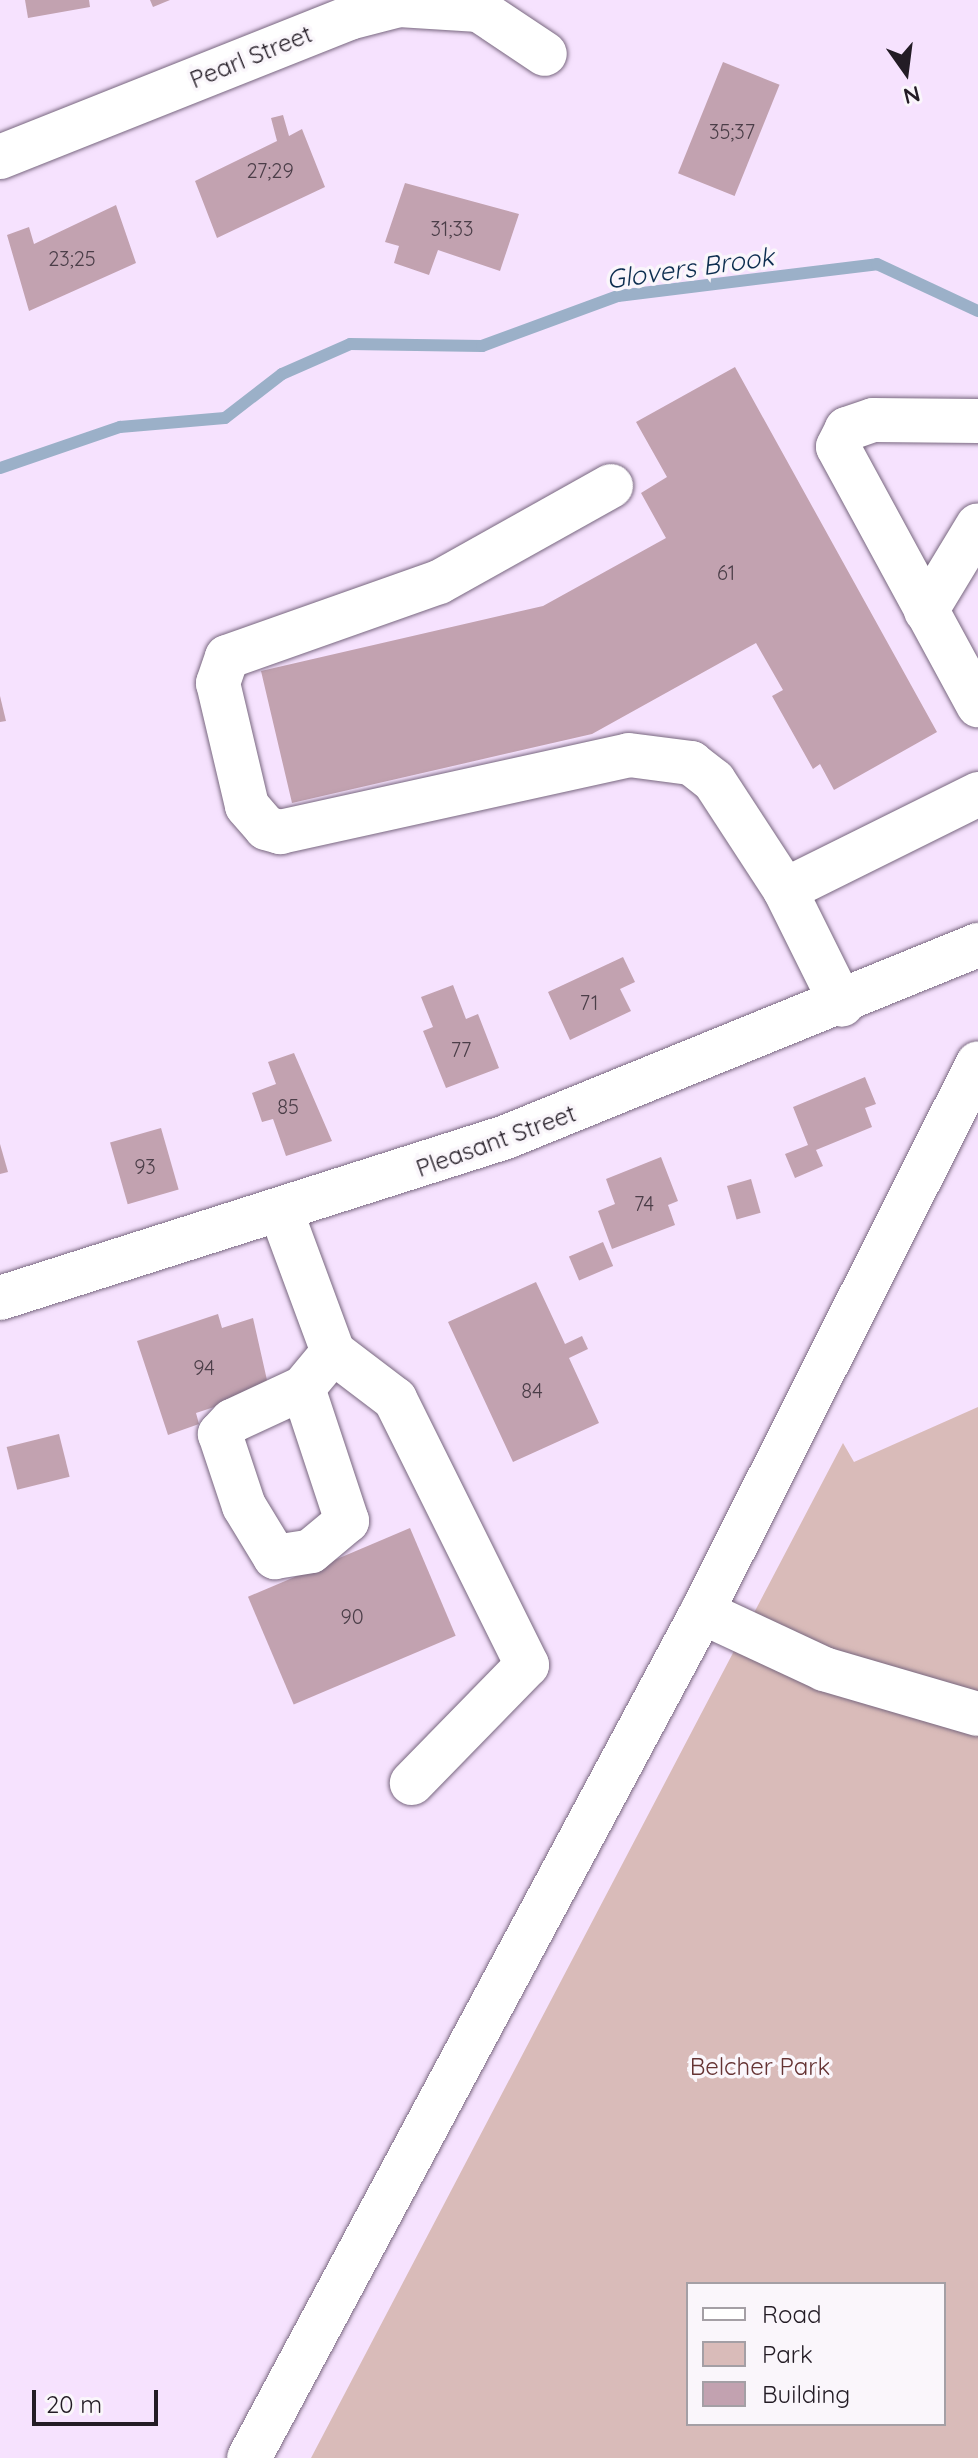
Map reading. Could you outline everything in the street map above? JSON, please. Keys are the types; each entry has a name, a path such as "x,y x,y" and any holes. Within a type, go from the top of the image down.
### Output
{"street":[{"name":"Pearl Street","path":"0,157 349,18 399,5 479,10 545,54"},
{"path":"978,421 896,417 847,429 838,447 978,705"},
{"path":"611,486 439,582 227,657 218,683 247,806 266,828 297,830 661,753 691,763 714,781 785,890 842,1005"},
{"path":"926,611 978,525"},
{"path":"785,890 978,794"},
{"name":"Pleasant Street","path":"0,1298 282,1214 637,1089 978,945"},
{"path":"249,2458 702,1612 978,1063"},
{"path":"282,1214 333,1352 395,1399 527,1665 412,1783"},
{"path":"303,1388 333,1352"},
{"path":"702,1612 824,1669 978,1714"}],"green space":[{"name":"Belcher Park","path":"978,1407 978,2458 311,2458 843,1443 854,1462"}],"building":[{"path":"25,0 89,0 90,7 28,18"},
{"path":"150,0 170,0 153,7"},
{"path":"723,62 780,85 735,196 678,173"},
{"path":"283,115 289,136 302,129 325,187 217,238 195,181 277,141 271,118"},
{"path":"405,183 519,214 500,271 438,250 429,275 394,263 399,246 385,242"},
{"path":"116,205 136,263 29,311 7,235 29,227 34,244"},
{"path":"735,367 937,732 834,790 820,764 813,769 772,696 783,690 756,643 592,734 292,803 261,671 543,606 666,538 641,493 667,477 636,422"},
{"path":"0,696 6,721 0,722"},
{"path":"623,957 635,982 620,989 631,1011 570,1040 548,992"},
{"path":"453,985 466,1019 478,1014 499,1068 446,1088 423,1031 433,1027 421,997"},
{"path":"294,1053 332,1141 286,1156 273,1119 262,1122 252,1093 276,1084 268,1062"},
{"path":"865,1077 876,1104 865,1108 872,1127 816,1150 823,1166 795,1178 785,1154 808,1145 793,1107"},
{"path":"161,1128 179,1190 128,1204 110,1143"},
{"path":"0,1144 8,1172 0,1174"},
{"path":"661,1157 678,1201 668,1205 675,1225 612,1249 598,1211 615,1204 606,1179"},
{"path":"751,1179 761,1213 737,1220 727,1186"},
{"path":"603,1242 613,1266 579,1280 569,1256"},
{"path":"536,1282 565,1344 582,1336 588,1349 569,1358 599,1423 513,1462 448,1322"},
{"path":"218,1314 222,1328 253,1318 269,1389 196,1413 199,1424 168,1435 137,1341"},
{"path":"59,1434 70,1477 17,1490 7,1447"},
{"path":"410,1528 456,1636 294,1704 248,1597"}],"waterway":[{"name":"Glovers Brook","path":"0,468 120,427 225,418 282,374 350,344 482,346 618,296 877,264 978,311"}]}
